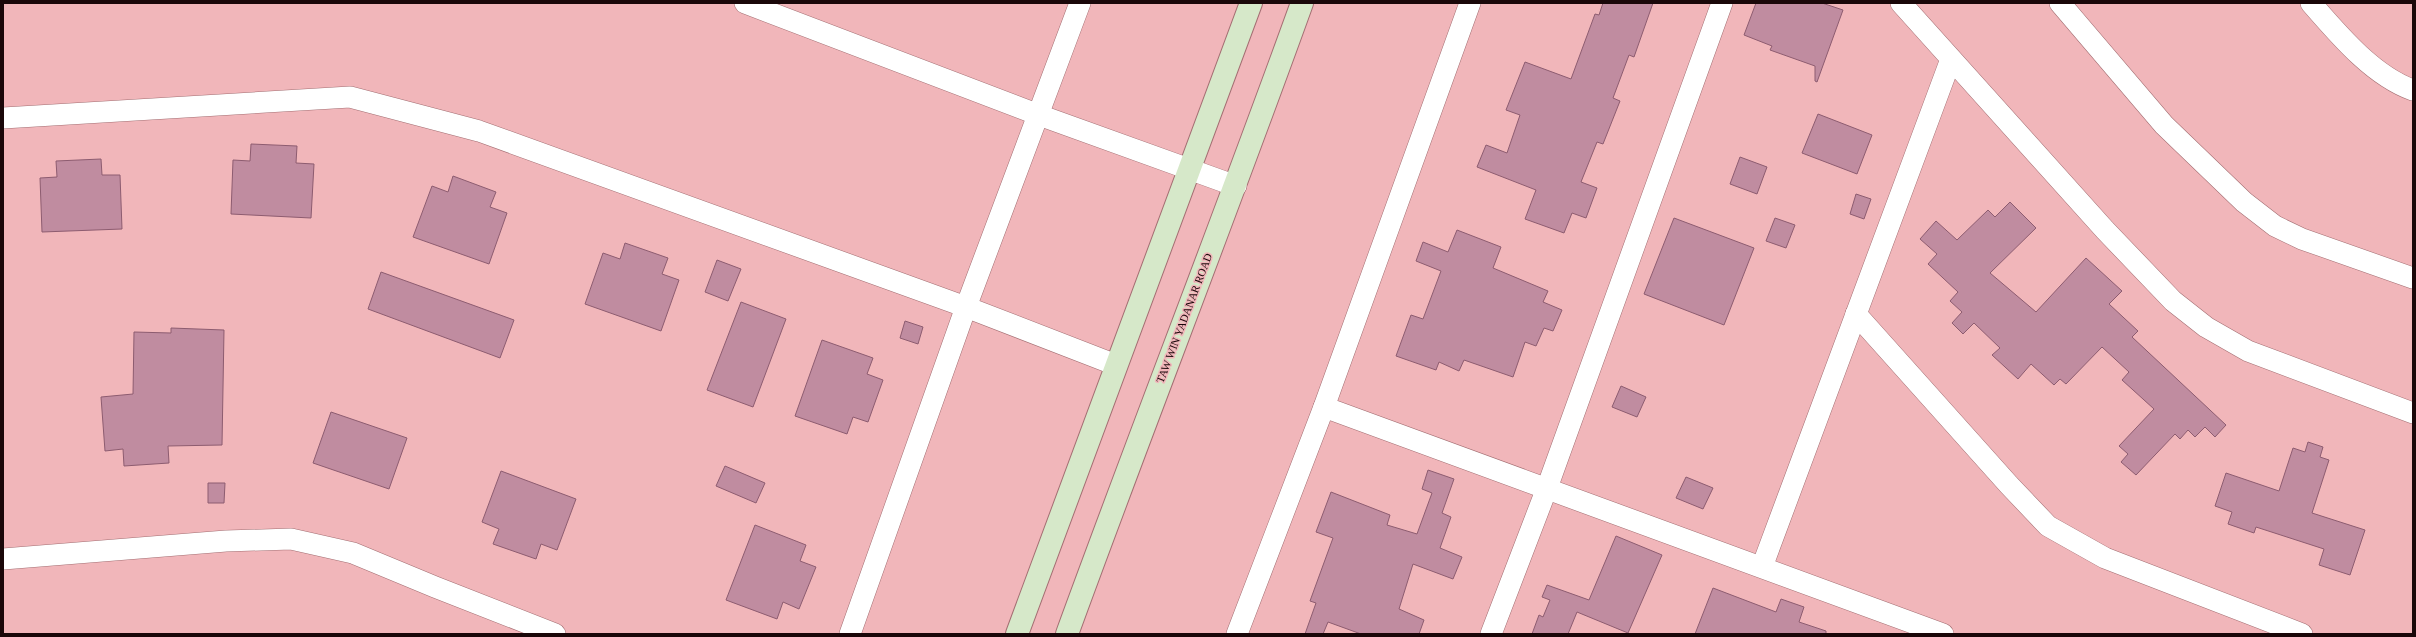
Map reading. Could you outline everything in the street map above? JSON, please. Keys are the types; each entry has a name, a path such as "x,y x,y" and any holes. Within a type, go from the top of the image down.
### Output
{"main road":[{"path":"1017,634 1251,3"},
{"name":"TAW WIN YADANAR ROAD","path":"1067,634 1160,379 1236,186 1302,3"}],"street":[{"path":"745,3 1039,115 1236,186"},
{"path":"850,634 966,307 1080,3"},
{"path":"1237,634 1324,407 1470,3"},
{"path":"1491,634 1547,488 1722,3"},
{"path":"1901,3 2173,301 2206,327 2248,351 2413,413"},
{"path":"2311,3 2345,42 2368,62 2413,90"},
{"path":"2066,5 2164,125 2244,202 2275,226 2302,239 2413,278"},
{"path":"1762,567 1951,59"},
{"path":"3,118 350,97 479,132 966,307 1116,365"},
{"path":"1856,314 2009,486 2048,526 2105,558 2268,628 2302,634"},
{"path":"1324,407 1943,634"},
{"path":"3,559 226,541 291,539 353,552 435,587 556,634"}],"building":[{"path":"1603,3 1653,3 1634,57 1629,55 1613,98 1620,101 1603,144 1597,142 1581,182 1597,188 1586,218 1572,213 1564,233 1525,219 1536,190 1477,167 1486,145 1507,153 1520,115 1506,110 1525,62 1571,79 1595,14 1599,15"},
{"path":"1756,3 1822,3 1843,10 1817,82 1815,81 1815,66 1770,50 1772,46 1744,35"},
{"path":"1818,114 1872,135 1857,174 1802,153"},
{"path":"251,144 297,146 296,163 314,164 311,218 231,214 233,160 250,161"},
{"path":"1740,157 1767,167 1757,194 1730,184"},
{"path":"101,159 102,175 120,175 122,229 42,232 40,178 57,177 56,161"},
{"path":"453,176 496,192 490,207 507,213 489,264 413,237 432,186 448,192"},
{"path":"1856,194 1871,199 1864,219 1850,214"},
{"path":"2010,202 2036,228 1990,273 2036,312 2086,258 2122,291 2109,304 2138,331 2132,337 2226,425 2215,437 2205,427 2195,437 2188,430 2180,439 2175,434 2136,475 2121,462 2128,454 2119,446 2154,409 2122,380 2129,372 2102,347 2066,384 2060,379 2054,385 2031,364 2018,379 1992,355 2000,348 1974,323 1963,334 1952,323 1962,312 1950,301 1958,292 1928,264 1937,254 1920,239 1936,221 1957,240 1988,210 1995,217"},
{"path":"1674,218 1754,248 1724,325 1644,294"},
{"path":"1775,218 1795,225 1786,248 1766,241"},
{"path":"1457,230 1501,247 1493,268 1548,291 1543,302 1562,310 1553,331 1544,328 1536,346 1525,342 1513,377 1464,360 1459,371 1439,362 1436,370 1396,356 1411,315 1423,319 1441,271 1416,261 1423,242 1448,252"},
{"path":"625,243 668,258 662,274 679,280 661,331 585,304 603,253 620,259"},
{"path":"717,260 741,269 728,301 705,292"},
{"path":"381,272 514,320 500,358 368,309"},
{"path":"741,302 786,319 753,407 707,390"},
{"path":"905,321 923,327 918,344 900,338"},
{"path":"171,328 224,330 222,445 168,446 169,463 124,466 123,449 105,451 101,397 133,394 134,332 171,333"},
{"path":"822,340 873,358 867,374 883,380 868,422 853,417 847,434 795,416"},
{"path":"1621,386 1646,397 1637,417 1612,407"},
{"path":"331,412 407,438 389,489 313,463"},
{"path":"2308,442 2323,447 2320,457 2329,460 2312,513 2365,530 2350,575 2319,565 2324,549 2256,527 2254,533 2228,524 2232,512 2215,506 2226,473 2279,491 2293,448 2305,452"},
{"path":"725,466 765,483 756,503 716,486"},
{"path":"1428,470 1454,479 1442,513 1451,517 1440,548 1462,557 1453,579 1413,564 1399,609 1424,620 1419,634 1361,634 1328,622 1323,634 1305,634 1316,603 1310,601 1333,538 1316,532 1331,492 1390,515 1387,525 1417,534 1432,493 1422,489"},
{"path":"501,471 576,499 557,550 541,544 536,559 493,544 499,529 482,522"},
{"path":"1686,477 1713,488 1703,509 1676,498"},
{"path":"208,483 225,483 224,503 208,503"},
{"path":"755,525 806,545 800,561 816,567 799,609 783,602 777,619 726,600"},
{"path":"1616,536 1662,555 1628,633 1577,612 1568,634 1532,634 1539,615 1543,617 1550,600 1542,597 1547,585 1589,600"},
{"path":"1713,588 1776,612 1781,599 1804,607 1799,622 1826,631 1826,634 1695,634"}]}
